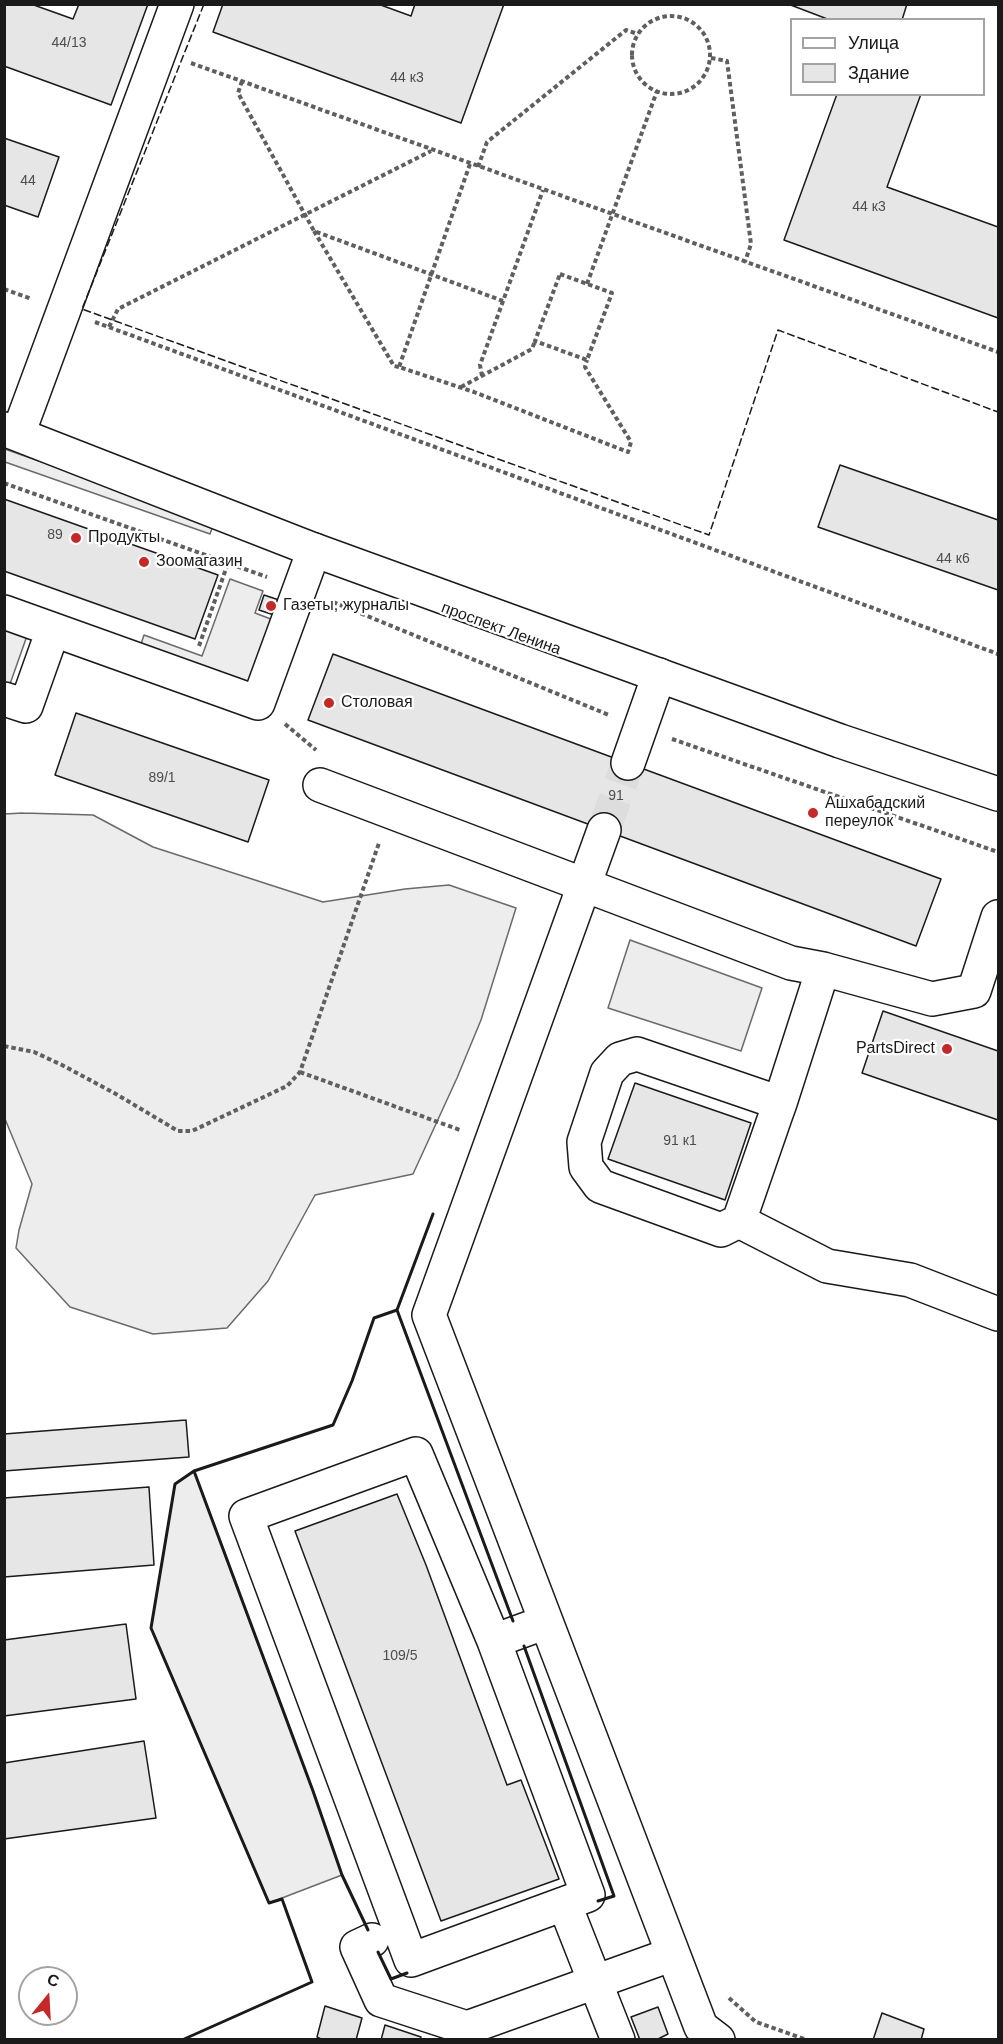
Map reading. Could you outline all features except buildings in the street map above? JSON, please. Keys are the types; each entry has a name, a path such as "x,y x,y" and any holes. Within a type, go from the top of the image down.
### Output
{"main road":[{"path":"177,4 64,310 9,436 308,566 999,794"},
{"path":"4,612 258,703 308,566"},
{"path":"4,699 26,706 53,630"},
{"path":"628,763 657,681"},
{"path":"657,681 999,810"},
{"path":"320,785 791,963 823,969 932,999 986,996 999,917"},
{"path":"604,830 429,1315 701,2027 718,2040"},
{"path":"780,1103 637,1054 620,1059 606,1073 584,1142 586,1167 600,1186 721,1230 739,1221 780,1103 823,969"},
{"path":"739,1221 827,1266 910,1280 999,1314"},
{"path":"416,1454 494,1641 588,1895 411,1960 246,1516 416,1454"},
{"path":"494,1641 546,1622"},
{"path":"568,1913 618,2040"},
{"path":"372,1940 357,1947 381,2000 467,2028 673,1954"}],"path":[{"path":"669,15 691,20 700,27 707,36 711,58 703,78 695,87 674,94 657,91 643,82 636,73 632,51 638,34 648,22 669,15"},
{"path":"478,167 487,142 626,30 638,34"},
{"path":"159,52 999,352"},
{"path":"711,58 727,61 751,244 745,262"},
{"path":"242,81 238,93 314,231 394,366 460,387 628,452 631,442 585,367 612,293 560,274 532,349 460,387"},
{"path":"587,284 657,91"},
{"path":"109,327 118,309 432,150"},
{"path":"399,367 470,164"},
{"path":"482,376 480,365 543,190"},
{"path":"314,231 503,301"},
{"path":"4,289 999,654"},
{"path":"535,341 587,360"},
{"path":"4,483 228,564 308,566 640,728 999,852"},
{"path":"198,649 228,564"},
{"path":"258,703 329,760 320,785"},
{"path":"4,1046 34,1052 62,1065 178,1131 192,1131 287,1086 300,1072 390,812"},
{"path":"300,1072 466,1132"},
{"path":"727,1996 756,2022 807,2040"}],"shaded area":[{"path":"5,449 214,523 210,534 5,462"},
{"path":"230,579 263,591 255,613 276,621 252,690 139,650 144,635 202,656"},
{"path":"4,624 28,633 10,684 5,682"},
{"path":"4,814 93,815 153,847 323,902 405,889 449,885 516,908 481,1020 413,1174 315,1195 268,1281 227,1328 153,1334 70,1307 16,1248 32,1184 5,1119"},
{"path":"630,940 762,988 741,1051 608,1008"},
{"path":"194,1471 342,1875 269,1903 151,1628 175,1484"}],"tunnel":[{"path":"604,830 628,763"}],"fence":[{"path":"204,4 82,309 709,535 778,330 998,412"}],"wall":[{"path":"397,1310 433,1214"},
{"path":"182,2040 312,1982 282,1899 269,1903 151,1628 175,1484 194,1471 333,1425 352,1381 374,1318 397,1310 513,1621"},
{"path":"194,1471 342,1875 368,1930"},
{"path":"524,1646 614,1896 598,1901"},
{"path":"378,1952 391,1979 407,1973"}],"place":[{"name":"Продукты","path":"76,538"},
{"name":"Зоомагазин","path":"144,562"},
{"name":"Газеты, журналы","path":"271,606"},
{"name":"Столовая","path":"329,703"},
{"name":"Ашхабадский переулок","path":"813,813"},
{"name":"PartsDirect","path":"947,1049"}]}
